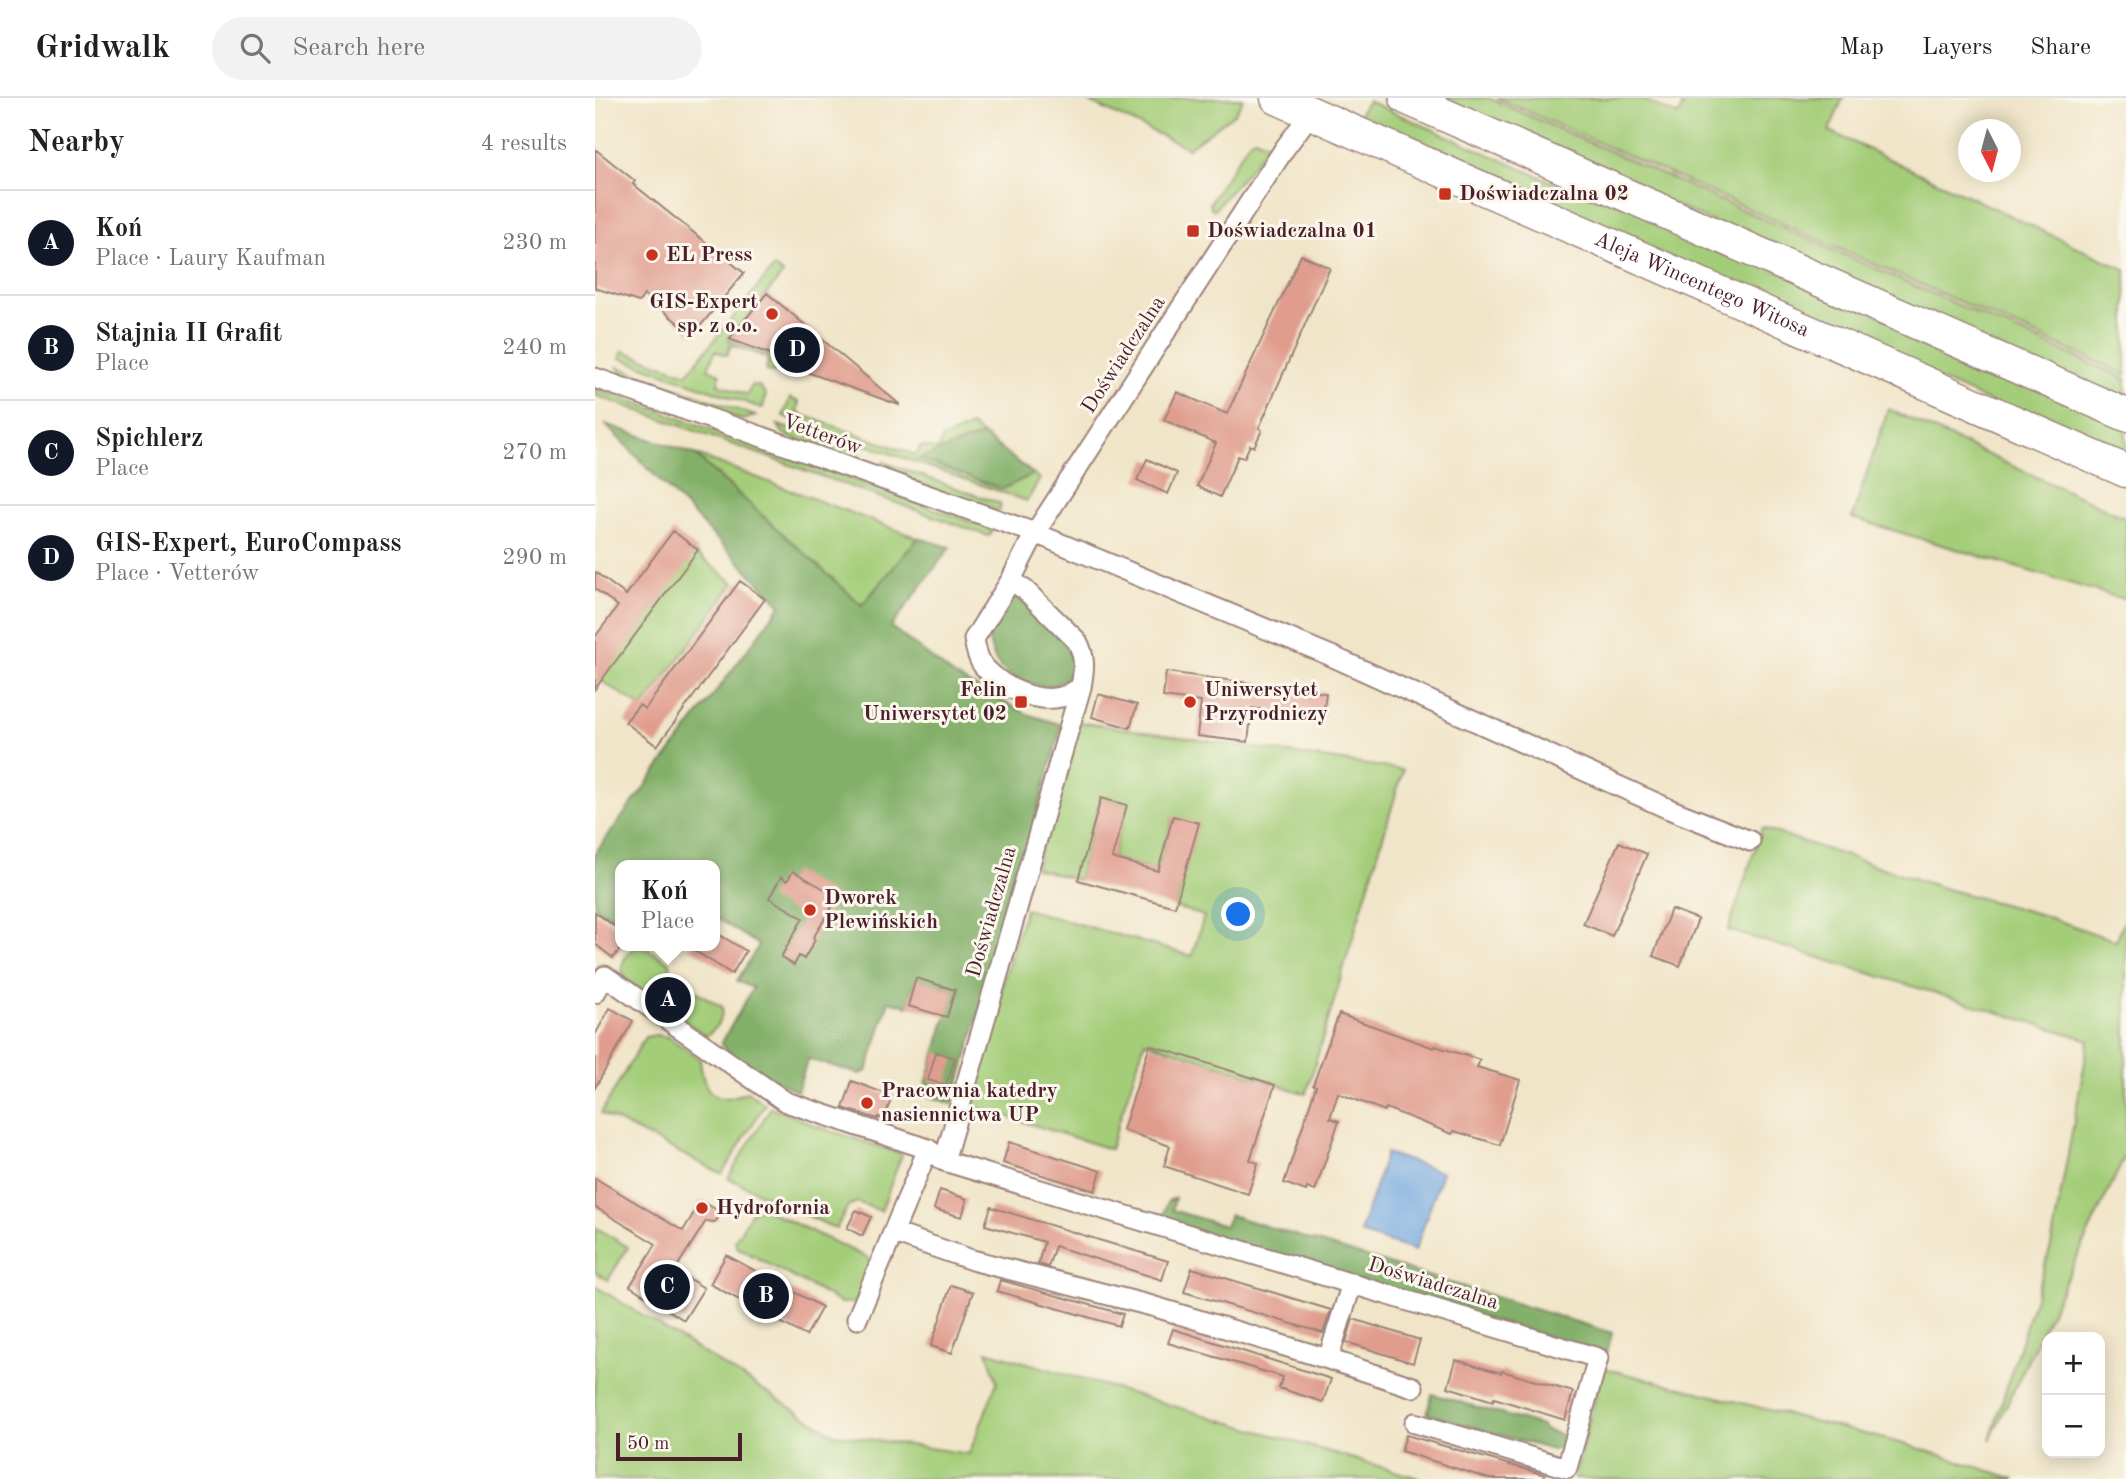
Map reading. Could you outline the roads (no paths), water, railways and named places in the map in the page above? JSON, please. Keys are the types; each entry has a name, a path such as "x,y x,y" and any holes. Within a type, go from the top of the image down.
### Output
{"main road":[{"name":"Aleja Wincentego Witosa","path":"1277,98 2126,471"},
{"path":"1406,98 2126,415"}],"street":[{"name":"Doświadczalna","path":"1311,113 1285,148 1035,533 1011,580 1025,590 1077,641 1085,662 1081,687 936,1155 1598,1358 1567,1468 1415,1423"},
{"name":"Vetterów","path":"595,378 1035,533 1329,655 1669,809 1750,841"},
{"path":"1011,580 974,639 977,656 985,668 1019,691 1033,697 1062,697 1081,687"},
{"path":"600,985 786,1102 936,1155 894,1233 857,1320"},
{"path":"894,1233 972,1260 1152,1306 1413,1387"},
{"path":"1328,1359 1352,1283"}],"water":[{"path":"1386,1153 1442,1172 1415,1251 1360,1233"}],"place":[{"name":"Doświadczalna 02","path":"1445,194"},
{"name":"Doświadczalna 01","path":"1193,231"},
{"name":"EL Press","path":"652,255"},
{"name":"GIS-Expert sp. z o.o.","path":"772,314"},
{"name":"GIS-Expert, EuroCompass","path":"797,350"},
{"name":"Felin Uniwersytet 02","path":"1021,702"},
{"name":"Uniwersytet Przyrodniczy","path":"1190,702"},
{"name":"Dworek Plewińskich","path":"810,910"},
{"name":"Koń","path":"668,1000"},
{"name":"Pracownia katedry nasiennictwa UP","path":"867,1103"},
{"name":"Hydrofornia","path":"702,1208"},
{"name":"Spichlerz","path":"667,1287"},
{"name":"Stajnia II Grafit","path":"766,1296"}]}
